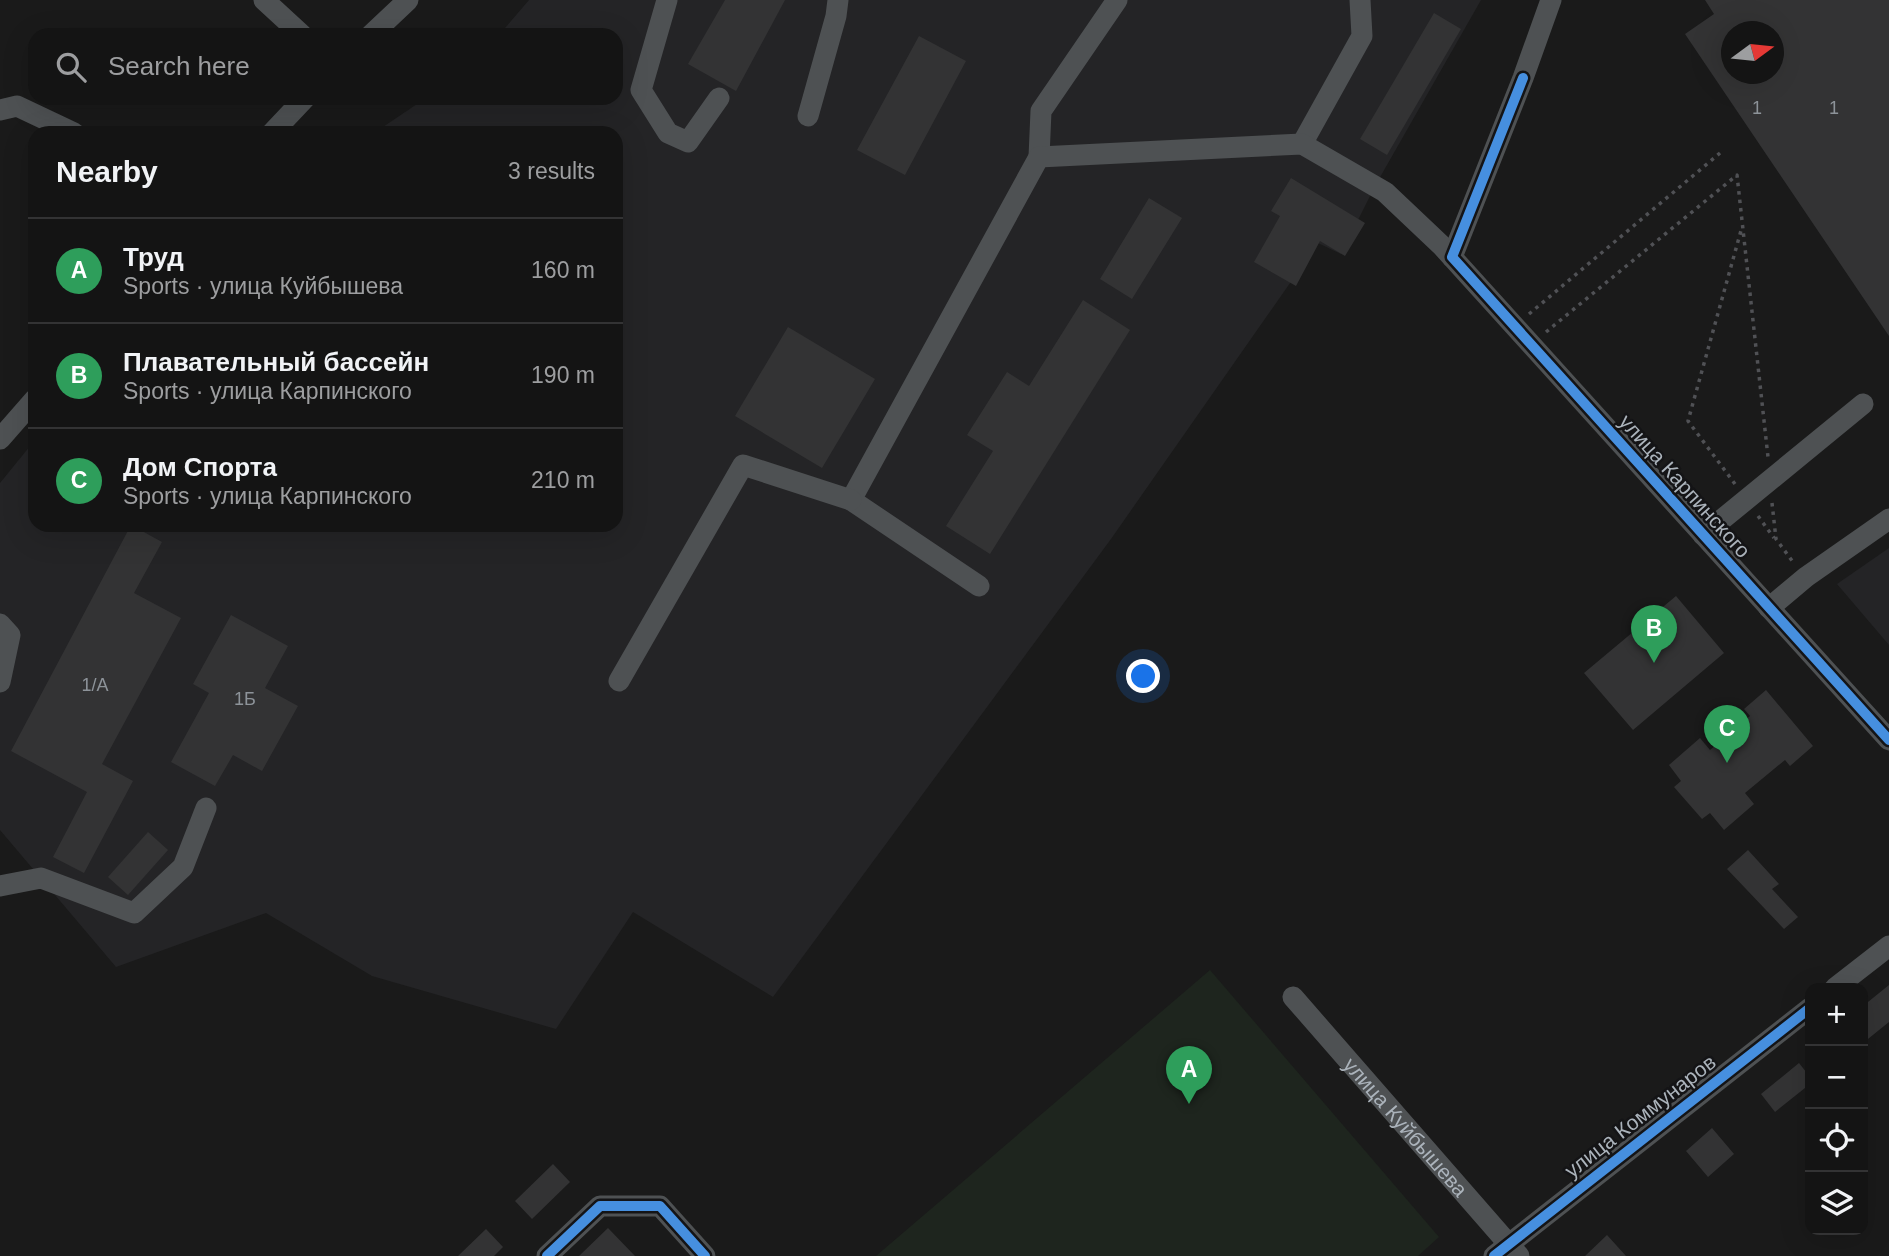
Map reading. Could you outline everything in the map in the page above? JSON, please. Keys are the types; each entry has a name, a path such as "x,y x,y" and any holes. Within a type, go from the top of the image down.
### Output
{"street":[{"path":"264,0 294,28"},
{"path":"378,28 408,0"},
{"path":"667,0 640,90 668,133 688,142 719,98"},
{"path":"808,116 838,0"},
{"path":"851,500 1039,157 1041,111 1117,0"},
{"path":"1039,157 1302,144 1362,36 1360,0"},
{"path":"1452,257 1552,0"},
{"path":"279,126 298,105"},
{"path":"0,110 17,106 59,126"},
{"name":"улица Карпинского","path":"1302,144 1385,192 1452,257 1889,740"},
{"path":"1703,535 1863,404"},
{"path":"0,439 28,407"},
{"path":"619,681 743,465 851,500 979,586"},
{"path":"1769,608 1806,577 1889,519"},
{"path":"0,624 10,635 0,682"},
{"path":"0,886 41,878 134,913 183,867 206,807"},
{"path":"1841,983 1889,946"},
{"name":"улица Куйбышева","path":"1293,997 1507,1252"},
{"name":"улица Коммунаров","path":"1507,1252 1805,1012"},
{"path":"554,1254 600,1206 660,1206 705,1256"}],"path":[{"path":"1514,326 1720,153"},
{"path":"1531,345 1737,175 1776,540"},
{"path":"1743,223 1688,421 1806,577"}],"shaded area":[{"path":"529,0 1481,0 1375,186 1341,254 1318,243 1111,539 773,997 633,912 556,1029 372,976 266,913 116,967 0,830 0,483 28,449 28,532 623,532 623,126 384,126 416,105 623,105 623,28 505,28"},
{"path":"1889,548 1889,645 1837,584"},
{"path":"1210,970 1439,1237 1418,1256 876,1256"}],"building":[{"path":"725,0 785,0 736,91 688,64"},
{"path":"1705,0 1889,0 1889,336 1685,34 1714,14"},
{"path":"1434,13 1461,29 1387,155 1360,139"},
{"path":"919,36 966,61 905,175 857,150"},
{"path":"1291,178 1365,223 1345,256 1320,241 1296,286 1254,262 1280,216 1271,211"},
{"path":"1149,198 1182,218 1132,299 1100,279"},
{"path":"1083,300 1130,330 990,554 946,526 993,451 967,435 1007,372 1029,386"},
{"path":"788,327 875,379 822,468 735,416"},
{"path":"127,532 144,532 162,542 134,593 181,618 102,764 133,781 84,873 53,857 87,792 11,751"},
{"path":"1676,596 1724,653 1633,730 1584,673"},
{"path":"231,615 288,646 265,688 298,706 262,771 233,755 215,786 171,762 209,693 193,684"},
{"path":"1766,690 1813,746 1790,766 1785,760 1745,793 1754,804 1724,830 1710,813 1702,819 1674,787 1681,781 1669,765 1700,738 1710,750 1750,716 1744,709"},
{"path":"148,832 168,850 128,895 108,877"},
{"path":"1748,850 1779,884 1772,889 1798,917 1784,929 1727,869"},
{"path":"1889,985 1889,1022 1868,1039 1868,1002"},
{"path":"1799,1063 1805,1071 1805,1088 1775,1112 1761,1094"},
{"path":"1712,1128 1734,1154 1708,1177 1686,1151"},
{"path":"553,1164 570,1182 532,1219 515,1201"},
{"path":"608,1228 635,1256 579,1256"},
{"path":"486,1229 503,1247 494,1256 458,1256"},
{"path":"1607,1235 1626,1256 1585,1256"}],"cycle path":[{"path":"1523,78 1452,257 1889,740"},
{"path":"1494,1256 1805,1012"},
{"path":"547,1256 600,1206 660,1206 705,1256"}],"place":[{"name":"Плавательный бассейн","path":"1654,663"},
{"name":"Дом Спорта","path":"1727,763"},
{"name":"Труд","path":"1189,1104"}]}
